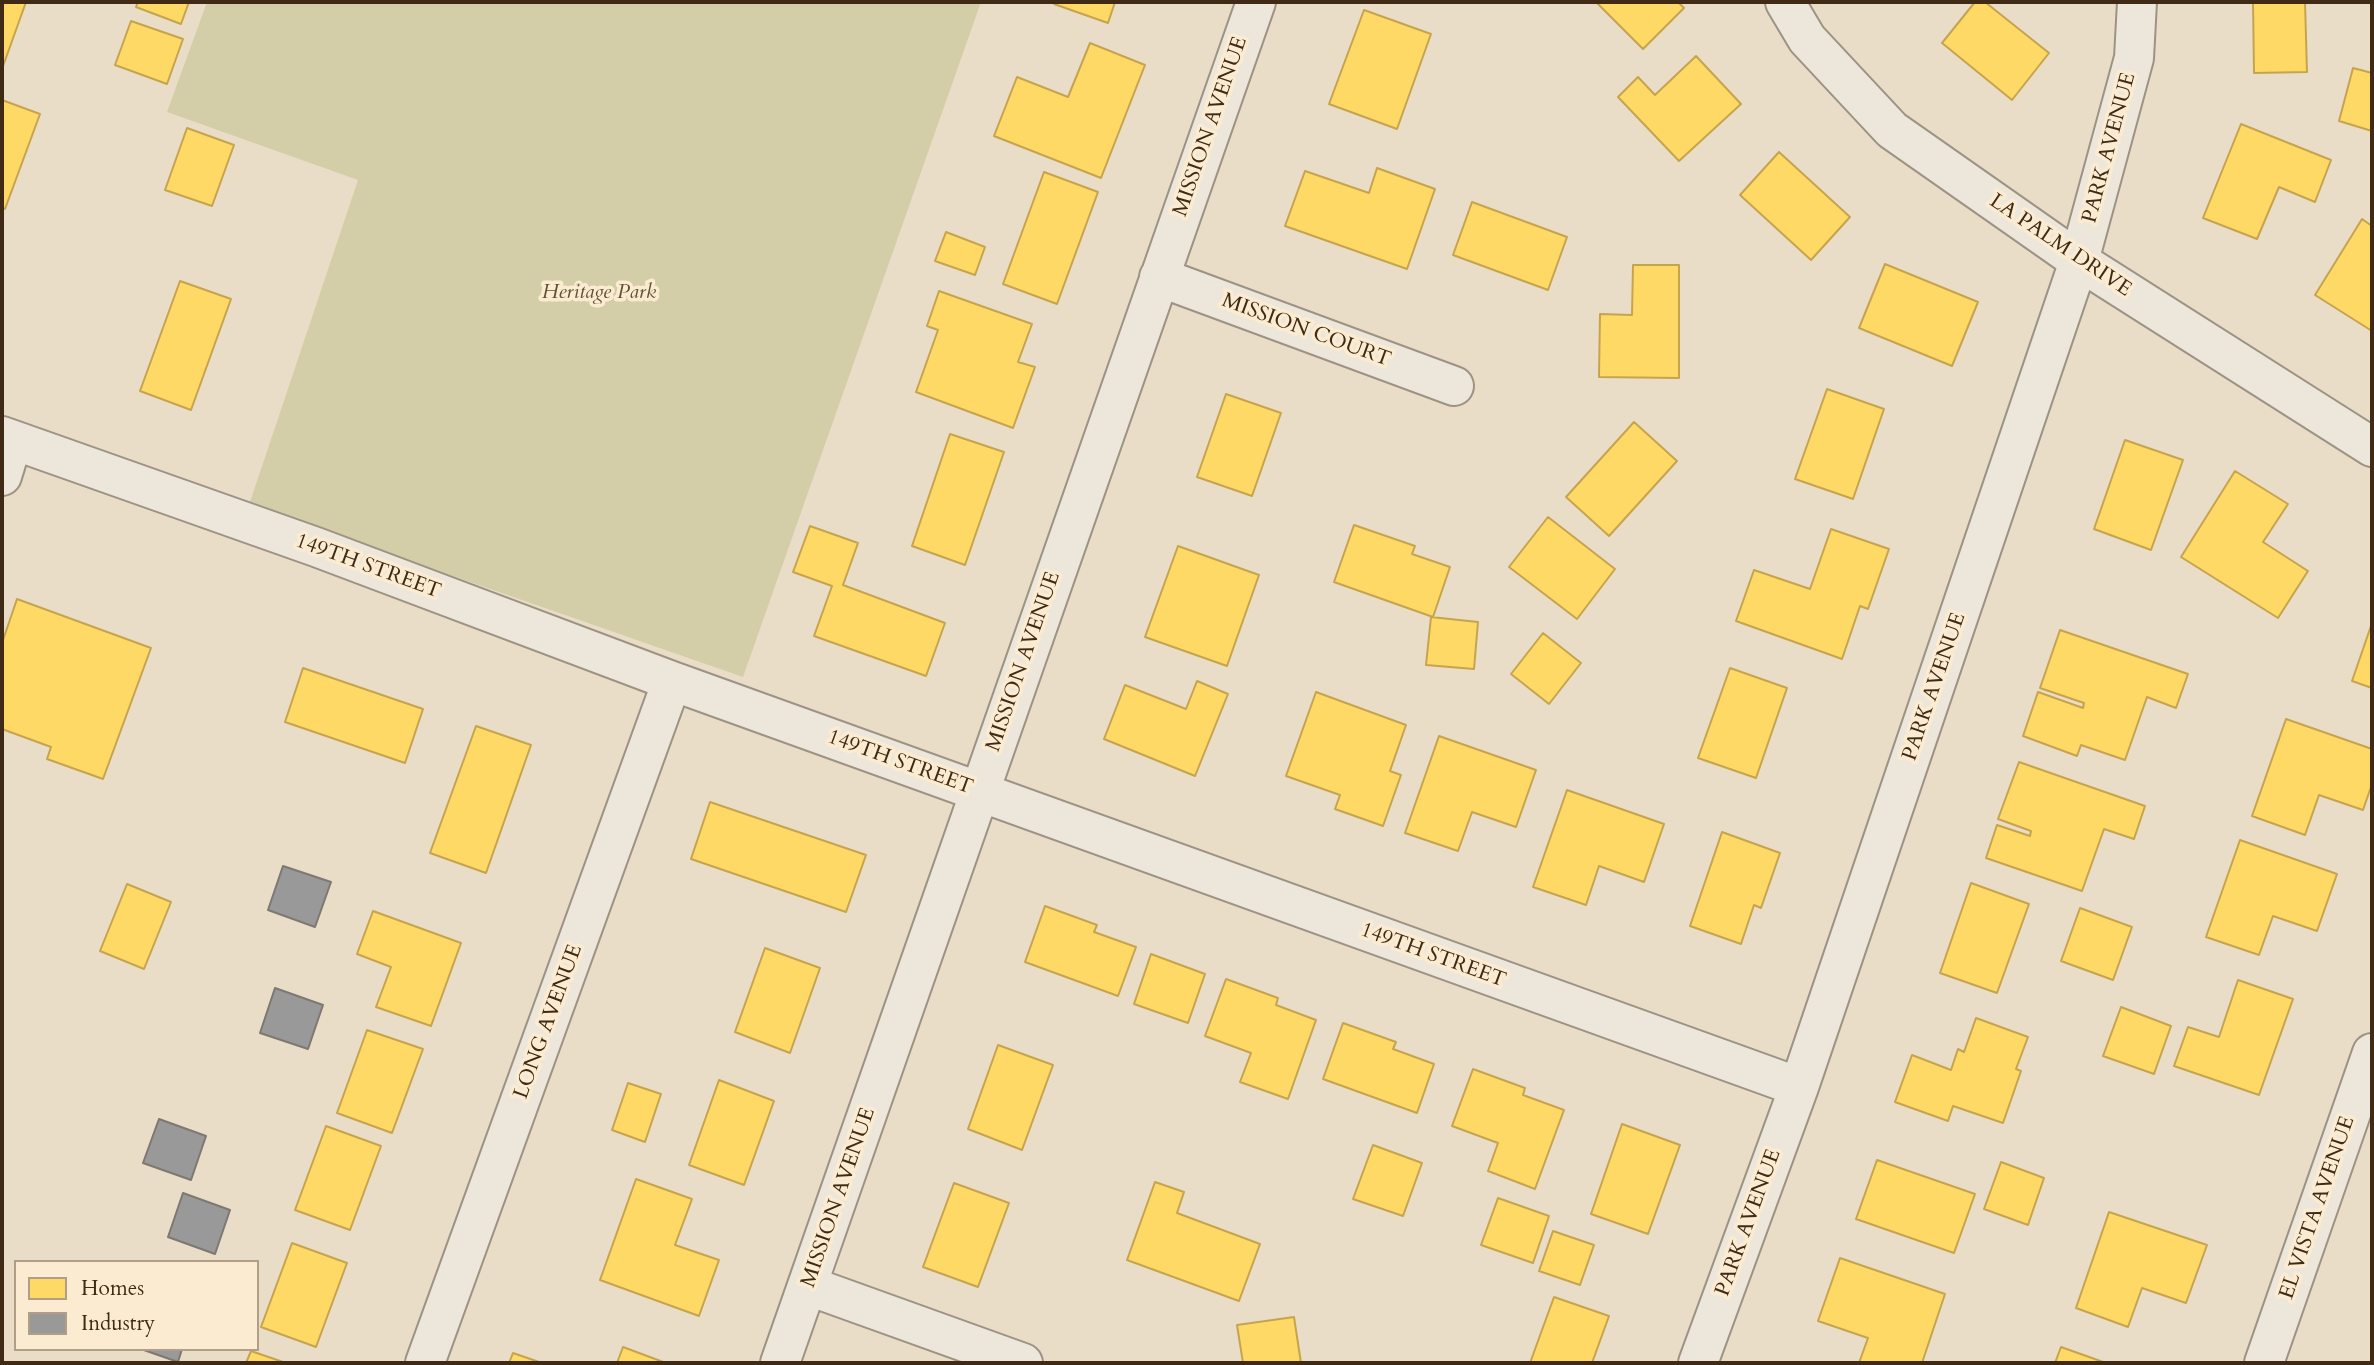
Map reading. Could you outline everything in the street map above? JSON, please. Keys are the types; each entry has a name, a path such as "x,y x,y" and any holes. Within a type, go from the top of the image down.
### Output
{"street":[{"name":"MISSION AVENUE","path":"780,1363 1255,2"},
{"name":"LA PALM DRIVE","path":"1785,2 1807,39 1892,130 2079,261 2372,447"},
{"name":"PARK AVENUE","path":"1698,1363 1799,1087 2079,261 2134,58 2137,2"},
{"name":"MISSION COURT","path":"1159,277 1454,386"},
{"name":"149TH STREET","path":"8,438 316,547 672,681 1799,1087"},
{"path":"2,476 8,438"},
{"name":"LONG AVENUE","path":"425,1363 672,681"},
{"name":"EL VISTA AVENUE","path":"2264,1363 2372,1053"},
{"path":"809,1286 1023,1363"}],"green space":[{"name":"Heritage Park","path":"207,2 981,2 743,677 249,505 358,180 167,112"}],"building: Homes":[{"path":"2,2 26,2 2,69"},
{"path":"138,2 189,2 181,24 136,7"},
{"path":"1054,2 1115,2 1108,23"},
{"path":"1596,2 1678,2 1684,8 1643,49"},
{"path":"1975,2 1985,2 2049,53 2012,100 1942,43"},
{"path":"2253,2 2305,2 2307,72 2254,73"},
{"path":"1364,10 1431,34 1397,129 1329,104"},
{"path":"131,21 183,39 167,84 115,65"},
{"path":"1090,43 1145,65 1101,178 994,136 1017,77 1068,97"},
{"path":"1696,56 1741,104 1679,161 1618,97 1638,77 1655,95"},
{"path":"2353,68 2372,73 2372,131 2339,121"},
{"path":"2,100 40,114 5,209 2,208"},
{"path":"2241,124 2331,160 2315,202 2279,187 2257,239 2203,218"},
{"path":"187,128 234,145 212,206 165,190"},
{"path":"1779,152 1850,217 1811,260 1740,195"},
{"path":"1377,168 1435,189 1407,269 1285,226 1305,171 1369,193"},
{"path":"1044,172 1098,192 1057,304 1003,284"},
{"path":"1472,202 1567,237 1548,290 1453,255"},
{"path":"2362,219 2372,226 2372,331 2315,295"},
{"path":"946,232 985,247 975,275 935,261"},
{"path":"1885,264 1978,302 1952,366 1859,328"},
{"path":"1633,265 1679,265 1679,378 1599,377 1600,314 1632,315"},
{"path":"180,281 231,299 191,410 140,391"},
{"path":"939,291 1032,324 1018,362 1035,367 1013,428 916,392 938,330 927,326"},
{"path":"1827,389 1884,409 1853,499 1795,479"},
{"path":"1226,394 1281,413 1252,496 1197,477"},
{"path":"1634,422 1677,461 1609,536 1566,497"},
{"path":"950,434 1004,452 965,565 912,546"},
{"path":"2125,440 2183,460 2151,550 2094,529"},
{"path":"2235,471 2288,504 2263,542 2308,571 2278,618 2181,557"},
{"path":"1548,517 1615,569 1577,619 1509,567"},
{"path":"1354,525 1415,546 1412,554 1450,567 1433,617 1334,582"},
{"path":"810,526 858,543 843,585 945,623 926,676 814,636 832,586 793,572"},
{"path":"1831,529 1889,549 1868,609 1860,606 1842,659 1736,621 1754,570 1810,589"},
{"path":"1178,546 1259,575 1227,666 1145,637"},
{"path":"17,599 151,648 103,779 47,759 51,747 2,729 2,643"},
{"path":"1431,617 1478,622 1474,669 1426,665"},
{"path":"2372,623 2372,688 2352,681"},
{"path":"2060,630 2188,674 2176,708 2147,697 2125,760 2081,745 2077,756 2023,736 2038,692 2083,708 2084,703 2040,688"},
{"path":"1543,633 1581,663 1549,704 1511,674"},
{"path":"303,668 423,709 405,763 285,722"},
{"path":"1730,668 1787,688 1756,778 1698,758"},
{"path":"1197,681 1228,694 1195,776 1104,739 1125,685 1186,709"},
{"path":"1316,692 1406,725 1390,771 1401,775 1383,826 1335,809 1340,795 1286,776"},
{"path":"2286,719 2372,749 2372,784 2363,810 2319,795 2305,835 2252,816"},
{"path":"476,726 531,745 486,873 430,853"},
{"path":"1439,736 1536,770 1516,827 1472,812 1458,851 1405,833"},
{"path":"2019,762 2145,806 2134,839 2104,829 2082,891 1986,858 1997,825 2030,836 2031,831 1998,819"},
{"path":"1567,790 1664,824 1644,882 1599,866 1586,905 1533,887"},
{"path":"710,802 866,855 846,912 691,859"},
{"path":"1722,832 1780,853 1761,908 1754,905 1741,944 1690,926"},
{"path":"2240,840 2337,874 2317,931 2273,916 2259,955 2206,937"},
{"path":"1971,883 2029,904 1997,993 1940,973"},
{"path":"127,884 171,902 144,969 100,951"},
{"path":"1045,906 1097,925 1094,932 1136,947 1118,996 1025,962"},
{"path":"2080,908 2132,927 2113,980 2061,961"},
{"path":"373,911 461,943 431,1026 376,1007 391,967 357,954"},
{"path":"765,948 820,968 790,1053 735,1032"},
{"path":"1151,954 1205,974 1188,1023 1134,1004"},
{"path":"1226,979 1278,998 1276,1005 1316,1020 1288,1099 1240,1082 1251,1053 1205,1036"},
{"path":"2238,980 2293,999 2259,1095 2174,1066 2188,1027 2219,1037"},
{"path":"2121,1007 2171,1026 2154,1074 2103,1056"},
{"path":"1976,1018 2028,1037 2016,1069 2021,1071 2003,1123 1953,1106 1948,1121 1895,1102 1912,1055 1951,1070 1958,1049 1964,1052"},
{"path":"1343,1023 1396,1042 1393,1049 1434,1064 1417,1113 1323,1079"},
{"path":"367,1030 423,1049 392,1133 337,1113"},
{"path":"998,1045 1053,1065 1022,1150 968,1129"},
{"path":"1473,1069 1525,1088 1523,1095 1564,1110 1535,1189 1488,1171 1498,1143 1452,1126"},
{"path":"719,1080 774,1101 744,1185 689,1165"},
{"path":"628,1083 661,1094 645,1142 612,1130"},
{"path":"1622,1124 1680,1145 1648,1234 1591,1214"},
{"path":"326,1126 381,1146 350,1230 295,1210"},
{"path":"1373,1145 1422,1163 1403,1216 1353,1199"},
{"path":"1877,1160 1975,1194 1954,1253 1856,1219"},
{"path":"2001,1162 2044,1178 2028,1225 1984,1209"},
{"path":"636,1179 692,1199 675,1245 719,1260 699,1316 600,1280"},
{"path":"1155,1182 1184,1192 1177,1213 1260,1244 1239,1301 1127,1260"},
{"path":"954,1183 1009,1203 978,1287 923,1267"},
{"path":"1498,1198 1549,1216 1533,1263 1481,1245"},
{"path":"2109,1212 2207,1245 2186,1303 2142,1288 2128,1327 2076,1308"},
{"path":"1553,1231 1594,1245 1580,1285 1539,1271"},
{"path":"292,1243 347,1263 316,1347 261,1327"},
{"path":"1840,1258 1945,1294 1922,1363 1859,1363 1868,1338 1818,1321"},
{"path":"1554,1297 1609,1316 1592,1363 1530,1363"},
{"path":"1294,1317 1301,1363 1243,1363 1237,1325"},
{"path":"623,1347 666,1363 617,1363"},
{"path":"2061,1347 2106,1363 2055,1363"},
{"path":"251,1351 286,1363 246,1363"},
{"path":"513,1353 542,1363 509,1363"}],"building: Industry":[{"path":"283,866 331,882 315,927 268,910"},
{"path":"275,988 323,1005 308,1049 260,1033"},
{"path":"159,1119 206,1136 191,1180 143,1163"},
{"path":"183,1193 230,1210 215,1254 168,1237"},
{"path":"147,1351 181,1351 178,1362"}]}
